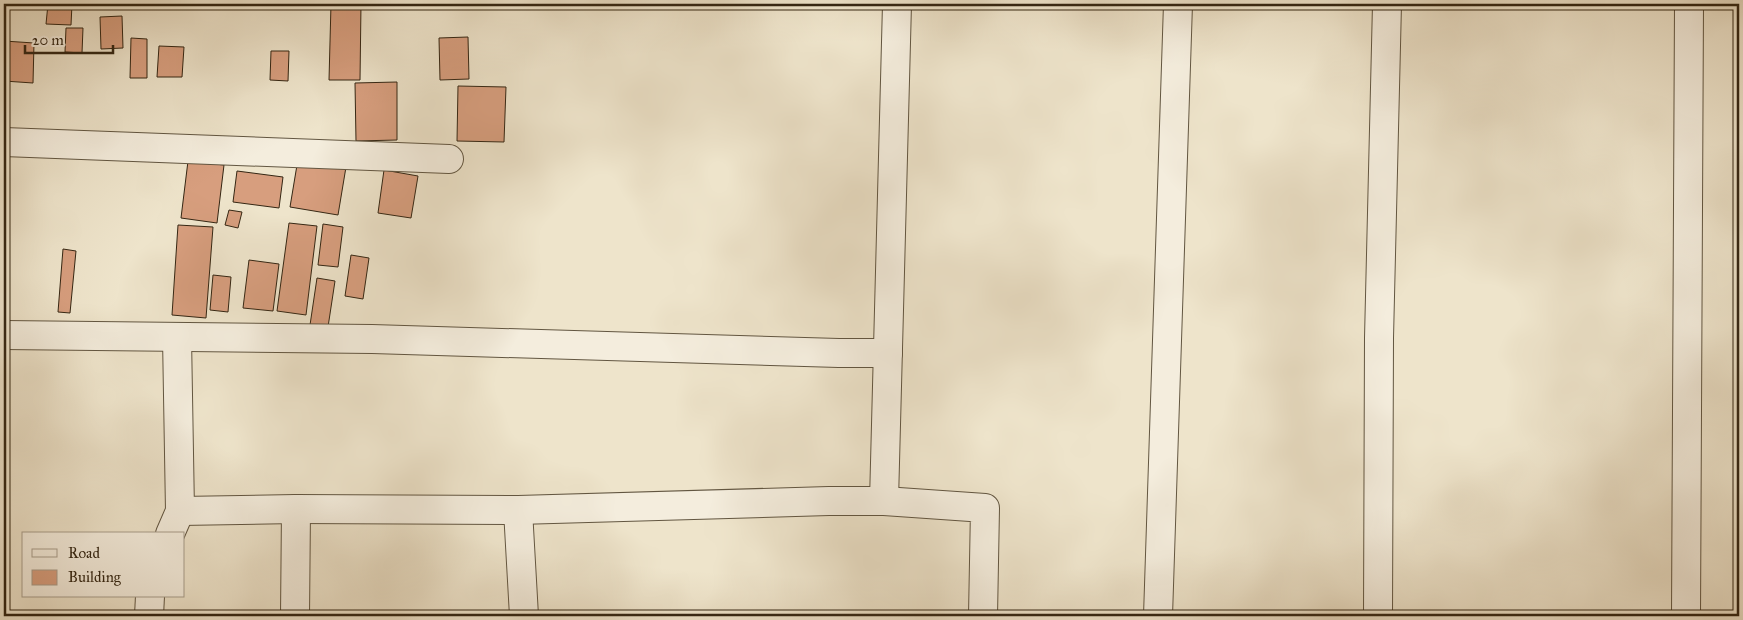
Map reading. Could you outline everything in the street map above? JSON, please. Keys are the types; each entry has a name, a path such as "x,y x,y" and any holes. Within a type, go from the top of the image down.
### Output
{"street":[{"path":"884,501 897,4"},
{"path":"1158,616 1178,4"},
{"path":"1378,616 1379,338 1387,4"},
{"path":"1686,616 1689,4"},
{"path":"4,142 449,159"},
{"path":"4,335 372,339 838,354 888,353"},
{"path":"177,337 175,522 296,509 518,510 829,501 884,501 985,508 983,616"},
{"path":"295,616 296,509"},
{"path":"518,510 524,616"},
{"path":"149,616 150,598"}],"building":[{"path":"48,4 72,4 71,25 46,24"},
{"path":"273,4 294,4 294,5 273,6"},
{"path":"331,4 361,4 360,80 329,80"},
{"path":"122,16 123,48 101,49 100,17"},
{"path":"66,28 83,28 82,53 65,52"},
{"path":"468,37 469,79 440,80 439,38"},
{"path":"131,38 147,39 147,78 130,78"},
{"path":"4,41 34,43 33,83 4,81"},
{"path":"159,46 184,47 182,77 157,77"},
{"path":"271,51 289,51 288,81 270,80"},
{"path":"397,82 397,140 356,141 355,83"},
{"path":"458,86 506,87 504,142 457,141"},
{"path":"298,159 346,167 338,215 290,207"},
{"path":"188,161 224,165 217,223 181,218"},
{"path":"384,170 418,176 411,218 378,213"},
{"path":"237,171 283,177 279,208 233,202"},
{"path":"229,210 242,212 238,228 225,225"},
{"path":"289,223 317,226 306,315 277,311"},
{"path":"323,224 343,227 338,267 318,265"},
{"path":"178,225 213,227 206,318 172,315"},
{"path":"63,249 76,251 70,313 58,312"},
{"path":"351,255 369,258 363,299 345,296"},
{"path":"249,260 279,264 273,311 243,308"},
{"path":"213,275 231,277 228,312 210,310"},
{"path":"317,278 335,281 328,327 310,325"}]}
